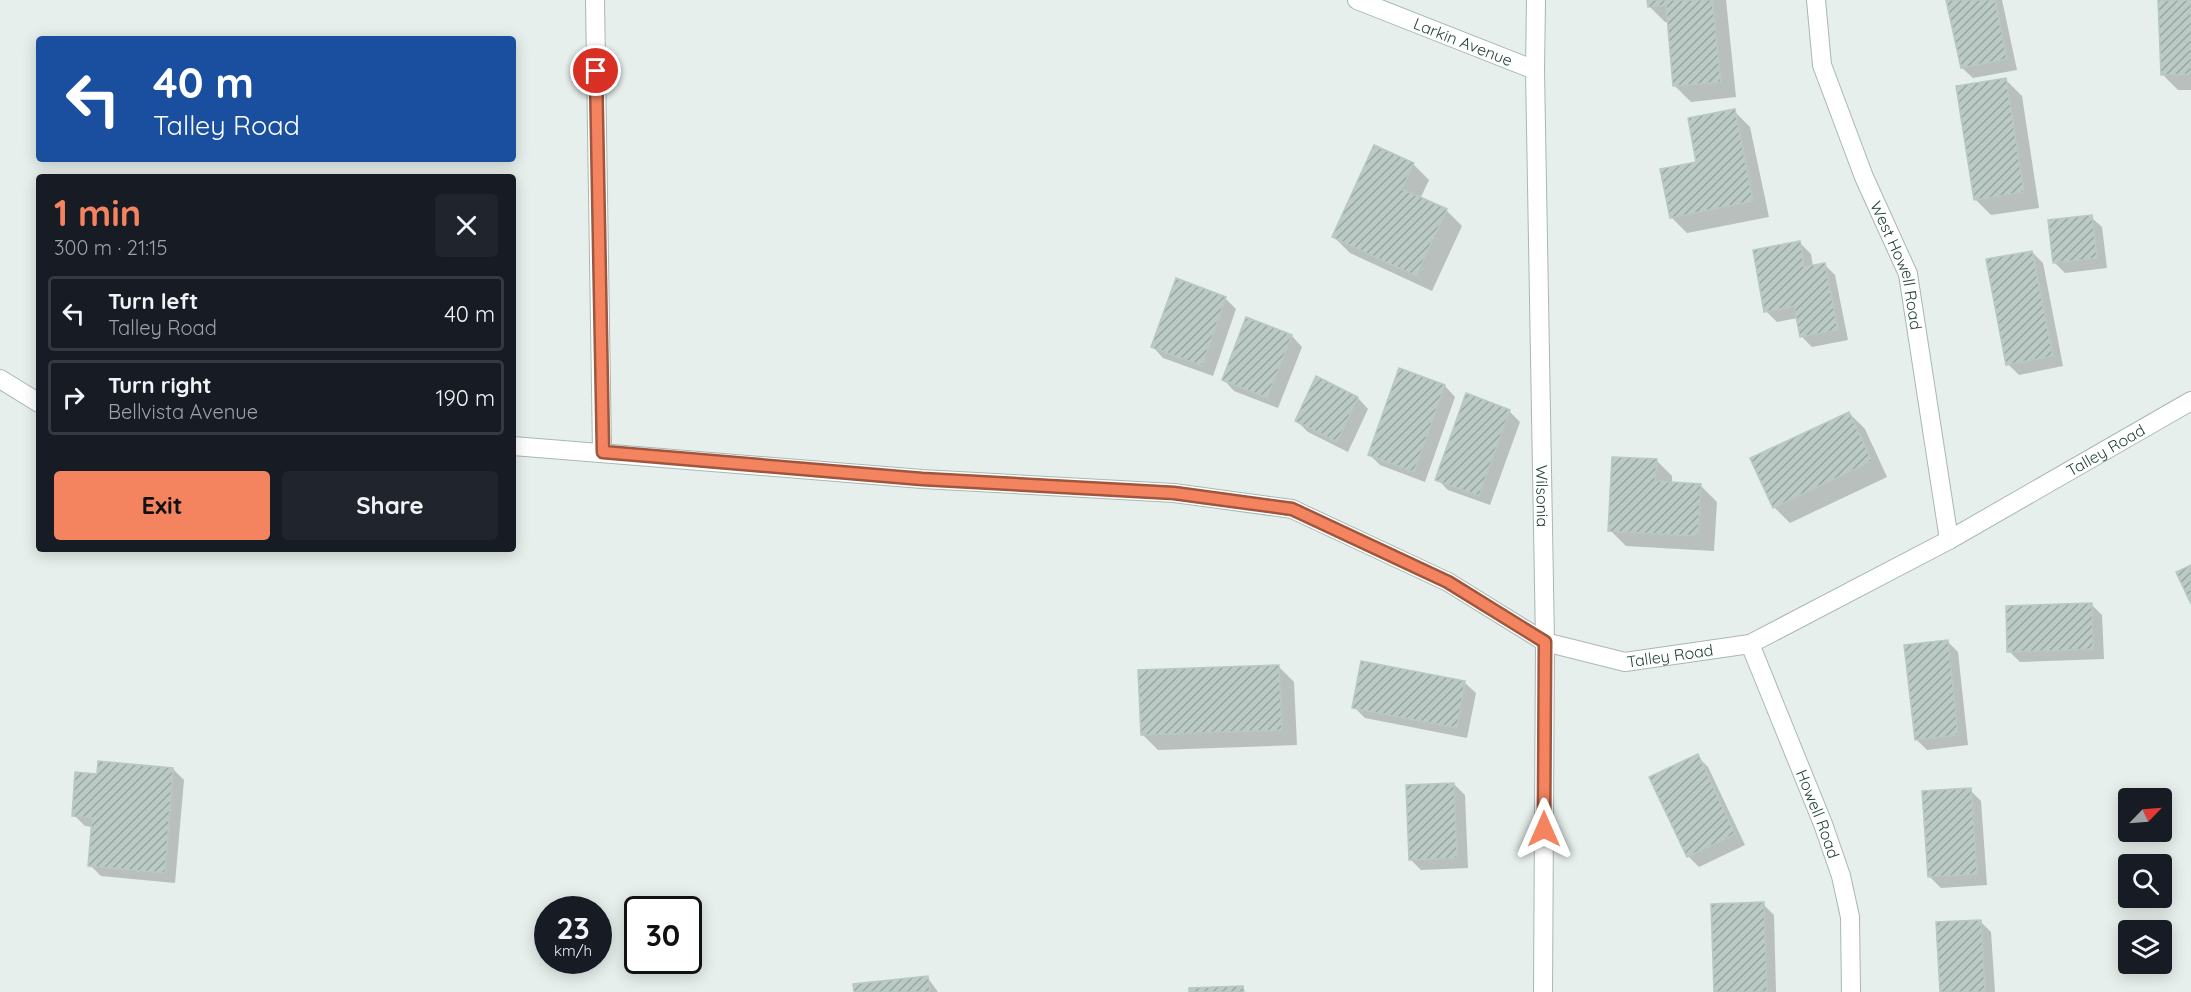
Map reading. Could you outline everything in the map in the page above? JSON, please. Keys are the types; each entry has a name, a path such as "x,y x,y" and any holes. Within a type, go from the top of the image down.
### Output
{"street":[{"path":"595,0 603,452"},
{"name":"Larkin Avenue","path":"1357,0 1534,70"},
{"name":"Wilsonia","path":"1536,0 1534,70 1545,642 1543,992"},
{"name":"West Howell Road","path":"1816,0 1822,65 1864,177 1908,274 1949,540"},
{"path":"0,379 36,401"},
{"name":"Talley Road","path":"516,446 922,479 1174,493 1292,509 1448,582 1545,642 1625,662 1750,644 1949,540 2191,401"},
{"name":"Howell Road","path":"1750,644 1823,824 1841,876 1850,917 1851,992"}],"building":[{"path":"1647,0 1712,0 1721,82 1673,86 1666,5 1648,7"},
{"path":"1946,0 1995,0 2007,59 1961,68"},
{"path":"2158,0 2191,0 2191,74 2161,75"},
{"path":"2006,78 2024,192 1974,200 1956,86"},
{"path":"1735,109 1753,201 1670,218 1660,169 1696,162 1688,118"},
{"path":"1374,145 1414,163 1402,189 1447,209 1416,276 1332,237"},
{"path":"2092,215 2097,258 2053,263 2048,220"},
{"path":"1800,241 1804,267 1825,263 1838,330 1800,337 1794,306 1764,312 1753,250"},
{"path":"2032,251 2053,356 2006,365 1986,259"},
{"path":"1176,278 1226,297 1202,366 1151,347"},
{"path":"1246,317 1292,335 1267,398 1222,380"},
{"path":"1399,368 1445,385 1414,472 1368,455"},
{"path":"1316,376 1358,397 1337,442 1295,421"},
{"path":"1466,393 1510,410 1479,496 1435,480"},
{"path":"1849,412 1872,461 1773,508 1750,458"},
{"path":"1612,457 1657,459 1655,481 1701,484 1698,536 1608,531"},
{"path":"2191,565 2191,604 2176,572"},
{"path":"2092,603 2093,649 2007,652 2006,606"},
{"path":"1948,640 1958,735 1915,740 1904,645"},
{"path":"1361,661 1465,681 1457,728 1352,708"},
{"path":"1279,665 1282,730 1141,735 1138,670"},
{"path":"1698,754 1735,834 1687,857 1649,777"},
{"path":"98,761 173,768 165,873 88,866 92,818 72,816 75,772 97,774"},
{"path":"1454,783 1457,858 1409,860 1406,785"},
{"path":"1971,788 1977,874 1928,877 1922,791"},
{"path":"1764,902 1767,992 1714,992 1711,904"},
{"path":"1981,920 1985,992 1940,992 1936,922"},
{"path":"928,976 930,992 854,992 853,984"},
{"path":"1243,986 1244,992 1189,992 1189,988"}],"route":[{"path":"596,71 603,452 922,479 1174,493 1292,509 1448,582 1545,642 1544,829"}]}
